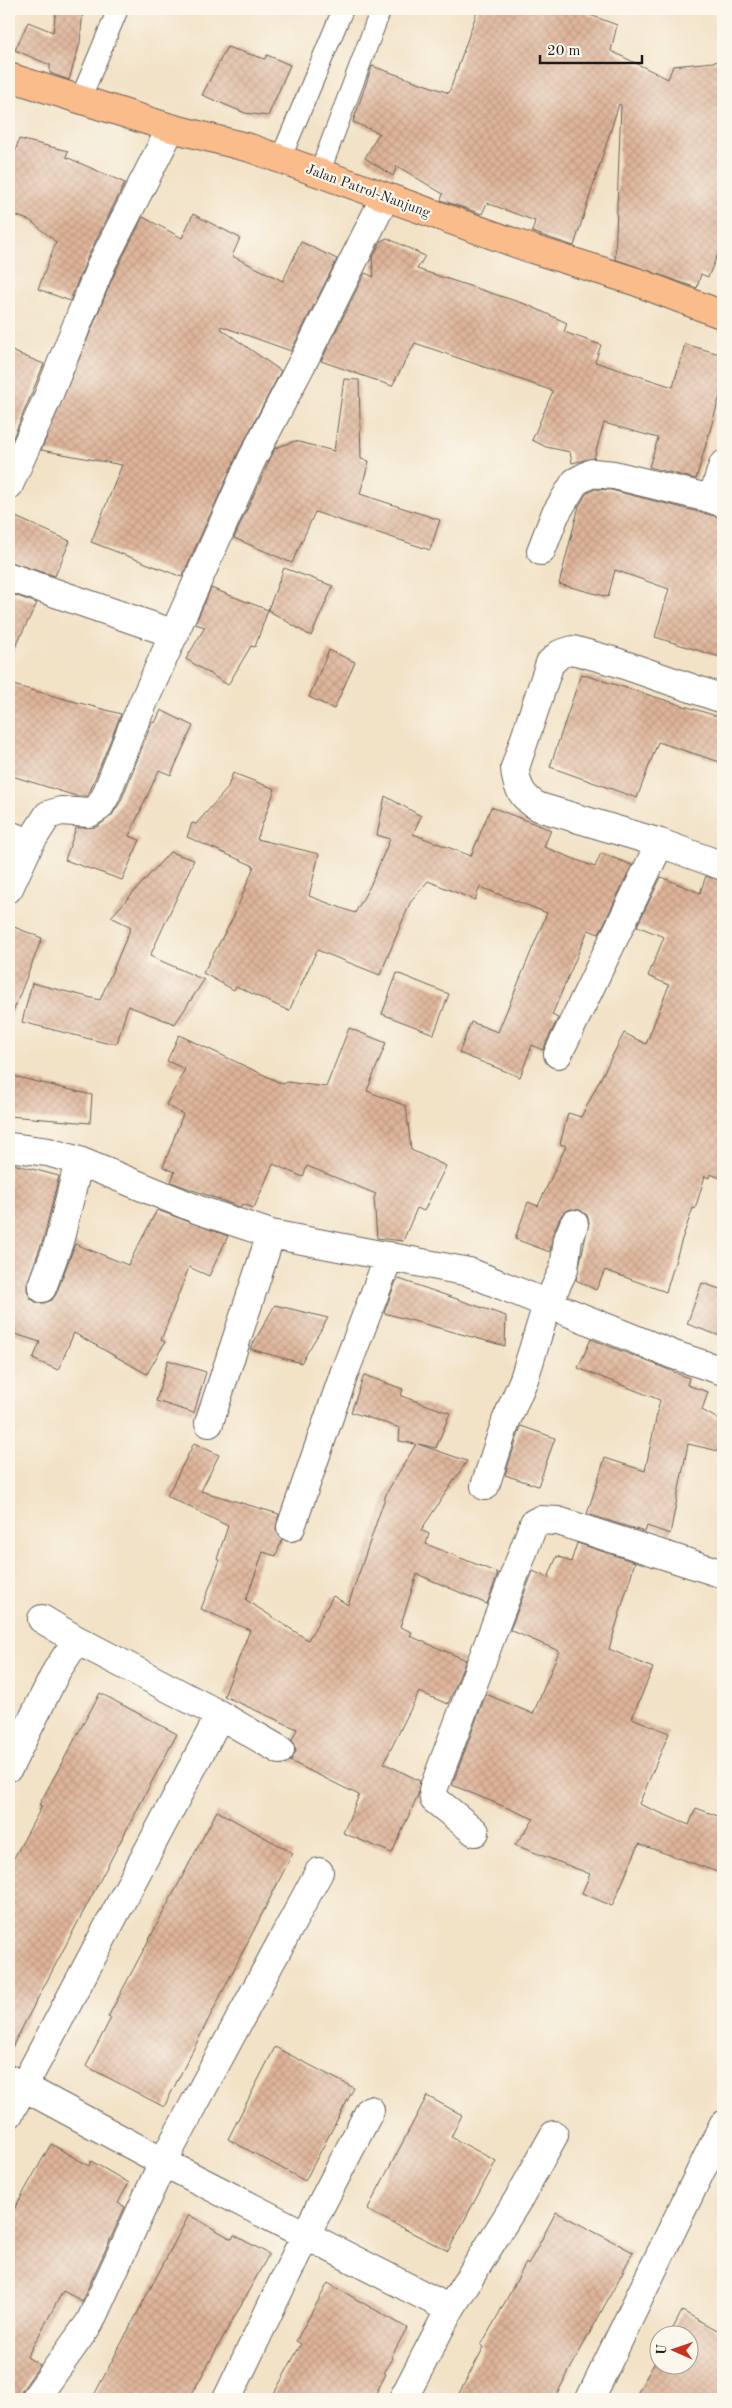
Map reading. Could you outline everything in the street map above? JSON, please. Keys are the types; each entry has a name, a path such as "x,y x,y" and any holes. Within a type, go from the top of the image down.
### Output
{"main road":[{"name":"Jalan Patrol-Nanjung","path":"9,77 171,128 250,148 385,198 532,249 637,282 723,315"}],"street":[{"path":"9,485 47,399 102,263 171,128"},
{"path":"9,888 19,839 48,815 61,812 89,813 99,806 252,459 385,198"},
{"path":"541,551 555,515 575,482 592,473 614,475 717,501 723,465"},
{"path":"9,578 175,634"},
{"path":"723,699 616,662 573,650 560,654 550,663 515,768 515,780 521,792 529,802 539,807 660,843 723,866"},
{"path":"558,1054 660,843"},
{"path":"9,1148 48,1152 79,1161 199,1210 270,1234 469,1272 500,1282 546,1305 576,1314 674,1355 723,1371"},
{"path":"42,1288 59,1242 79,1161"},
{"path":"485,1486 506,1420 524,1379 546,1305 564,1269 568,1239 574,1224"},
{"path":"209,1423 270,1234"},
{"path":"291,1527 345,1371 388,1256"},
{"path":"475,1832 434,1799 433,1790 534,1523 540,1520 558,1521 723,1574"},
{"path":"42,1619 77,1640 220,1715 280,1750"},
{"path":"9,1767 57,1670 77,1640"},
{"path":"9,2114 15,2082 220,1715"},
{"path":"35,2399 90,2322 163,2162 319,1872"},
{"path":"15,2082 163,2162 450,2308"},
{"path":"227,2399 306,2234 370,2110"},
{"path":"590,2399 723,2125"},
{"path":"403,2399 450,2308 519,2198 554,2135"}],"lane":[{"path":"80,100 118,9"},
{"path":"280,160 343,9"},
{"path":"320,174 381,9"}],"building":[{"path":"56,9 83,9 80,43 69,80 50,73 50,65 15,50 28,22 53,32"},
{"path":"478,9 574,9 617,25 611,51 668,79 673,66 723,61 723,242 708,277 701,274 697,288 615,259 621,105 619,104 574,246 532,232 535,221 487,203 482,214 441,200 443,194 397,166 393,176 365,158 379,133 353,122 372,66 449,93"},
{"path":"227,47 265,59 267,55 290,65 268,116 245,113 202,95"},
{"path":"19,139 68,151 66,157 125,183 88,256 70,301 38,289 56,242 31,221 9,213 9,173"},
{"path":"193,214 240,238 232,256 283,281 301,242 337,259 291,351 221,326 220,328 281,371 238,453 182,577 91,542 122,465 41,450 116,270 143,217 182,238"},
{"path":"387,238 425,256 417,269 528,305 567,323 564,332 601,345 595,362 673,387 685,344 723,355 723,385 696,479 649,467 658,438 604,423 594,458 572,463 570,452 546,447 532,440 553,391 415,343 392,386 321,361 365,273 374,277 372,259 381,241"},
{"path":"9,350 44,364 10,445 9,444"},
{"path":"344,379 359,380 361,459 369,461 360,494 440,520 430,550 315,512 292,563 234,538 275,448 295,441 334,451"},
{"path":"595,489 611,490 723,518 723,658 655,637 669,589 615,570 608,597 559,584 579,506 586,494"},
{"path":"9,514 70,541 55,576 9,562"},
{"path":"284,568 333,586 311,636 268,610"},
{"path":"211,588 268,610 255,647 251,646 228,685 186,659 205,627 195,624"},
{"path":"9,593 37,603 9,659"},
{"path":"329,650 355,662 334,709 309,697"},
{"path":"581,674 723,718 723,763 658,742 637,798 550,767"},
{"path":"9,684 121,714 88,796 76,796 9,775"},
{"path":"161,710 193,726 171,775 159,770 129,836 140,840 122,880 65,860 76,828 97,827 112,815 121,801 152,722 155,723"},
{"path":"233,773 275,789 257,839 319,854 309,896 355,913 370,886 390,839 377,835 385,796 421,816 413,834 471,856 491,807 551,830 544,847 595,867 601,853 632,865 599,934 588,930 552,1015 558,1018 543,1050 532,1045 520,1077 459,1053 471,1022 498,1032 547,913 480,887 475,900 428,881 410,903 380,975 317,950 289,1011 236,986 234,990 203,973 234,916 254,866 187,837 192,823 196,824 227,789"},
{"path":"170,852 194,860 150,956 204,980 175,1024 128,1006 117,1043 106,1043 22,1022 32,983 100,1000 131,927 111,917"},
{"path":"706,876 723,881 723,1179 710,1174 709,1178 705,1176 695,1209 693,1208 682,1239 666,1292 605,1270 596,1290 576,1280 589,1222 587,1215 580,1210 571,1209 564,1212 553,1233 550,1252 515,1239 528,1202 538,1206 566,1146 560,1144 568,1113 581,1117 624,1033 646,1044 669,985 648,976 664,937 637,926 661,877 700,893"},
{"path":"9,925 42,938 11,1017 9,1017"},
{"path":"397,973 449,994 434,1034 382,1014"},
{"path":"349,1028 386,1043 367,1091 406,1106 411,1150 446,1166 424,1211 417,1208 403,1241 377,1238 374,1198 376,1194 307,1166 303,1177 273,1164 254,1208 242,1204 240,1207 171,1182 175,1172 163,1167 183,1114 166,1105 185,1069 167,1061 179,1035 283,1084 287,1082 326,1087"},
{"path":"13,1076 92,1095 90,1123 9,1116 9,1094"},
{"path":"9,1163 59,1176 44,1237 27,1283 30,1298 37,1303 52,1300 56,1294 75,1244 128,1265 157,1210 228,1236 209,1276 189,1267 161,1340 165,1342 147,1374 74,1333 58,1370 33,1359 40,1342 9,1332"},
{"path":"399,1279 506,1316 505,1346 384,1313 396,1281"},
{"path":"702,1283 723,1290 723,1337 687,1324"},
{"path":"275,1305 328,1318 301,1363 250,1349"},
{"path":"591,1339 689,1378 687,1385 708,1392 702,1410 723,1422 723,1452 688,1444 670,1534 647,1526 645,1532 587,1514 605,1458 645,1471 660,1400 578,1368"},
{"path":"168,1360 206,1372 194,1413 156,1401"},
{"path":"364,1375 403,1389 401,1396 450,1413 436,1448 418,1444 467,1461 421,1530 429,1534 426,1544 498,1573 487,1604 417,1574 400,1627 412,1632 410,1636 466,1660 448,1704 419,1692 384,1763 420,1781 418,1795 392,1853 343,1833 359,1795 290,1761 296,1751 292,1740 297,1729 224,1696 250,1630 201,1609 220,1560 217,1559 228,1526 167,1496 194,1443 219,1455 201,1491 279,1514 276,1529 282,1539 276,1556 263,1552 246,1600 308,1640 333,1596 348,1605 387,1492 416,1444 399,1441 400,1428 351,1412"},
{"path":"521,1426 555,1438 538,1486 505,1475"},
{"path":"577,1543 635,1562 609,1649 653,1668 632,1718 669,1733 639,1804 689,1825 696,1808 723,1818 723,1874 639,1844 612,1906 582,1893 590,1874 515,1845 534,1819 452,1785 486,1694 533,1714 559,1651 510,1630 533,1571 548,1578 557,1556 571,1562"},
{"path":"100,1693 177,1734 9,2053 9,1867 42,1806 39,1805"},
{"path":"217,1811 293,1853 164,2107 86,2066 111,2018 108,2017"},
{"path":"275,2047 354,2088 305,2181 228,2139"},
{"path":"427,2096 462,2115 451,2137 496,2161 448,2251 367,2210"},
{"path":"51,2144 89,2166 91,2161 129,2183 118,2203 125,2207 82,2301 63,2291 27,2357 40,2365 22,2390 20,2399 9,2399 9,2218"},
{"path":"556,2212 633,2252 619,2279 554,2399 456,2399 484,2347 481,2345 526,2263 528,2265"},
{"path":"189,2215 232,2239 234,2235 269,2254 189,2399 92,2399"},
{"path":"328,2283 407,2328 391,2357 393,2358 384,2373 386,2374 373,2399 271,2399 301,2344 296,2341"},
{"path":"682,2311 723,2333 723,2399 634,2399 650,2371 650,2376 700,2376 700,2326 674,2326"}]}
